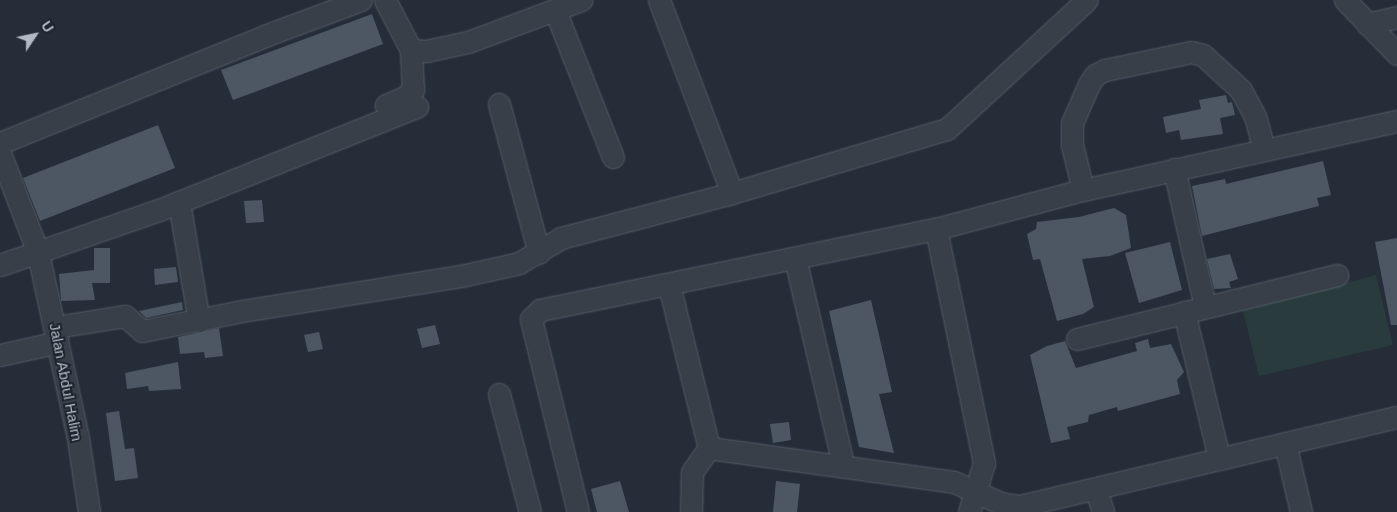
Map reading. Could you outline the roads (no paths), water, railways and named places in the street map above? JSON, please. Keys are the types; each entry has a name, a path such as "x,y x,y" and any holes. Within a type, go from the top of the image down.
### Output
{"street":[{"path":"0,143 321,7 361,0"},
{"path":"385,0 411,50 413,90 405,98 386,105"},
{"path":"411,50 426,51 468,42 581,0"},
{"path":"659,0 732,193"},
{"path":"0,355 57,334 126,316 142,331 242,311 461,276 519,263 539,253 546,245 561,238 732,193 947,129 1087,0"},
{"path":"1345,0 1397,54"},
{"path":"555,10 612,156"},
{"path":"1367,24 1397,17"},
{"path":"1083,190 1072,144 1072,123 1089,84 1095,75 1105,70 1192,52 1202,55 1241,90 1256,116 1264,149"},
{"path":"498,104 539,253"},
{"path":"0,265 36,248 179,202 417,107"},
{"path":"578,512 531,319 540,310 669,286 936,229 1083,190 1397,121"},
{"name":"Jalan Abdul Halim","path":"0,153 36,248 57,334 78,438 89,512"},
{"path":"1174,169 1205,307"},
{"path":"179,202 199,321"},
{"path":"936,229 984,463 978,492 969,512"},
{"path":"795,258 843,465"},
{"path":"1077,339 1337,275"},
{"path":"669,286 709,448 692,472 691,512"},
{"path":"1184,312 1219,458"},
{"path":"499,394 530,512"},
{"path":"709,448 843,465 954,482 1000,503 1020,506 1096,490 1219,458 1397,417"},
{"path":"1285,443 1301,512"},
{"path":"1096,490 1103,512"}]}
